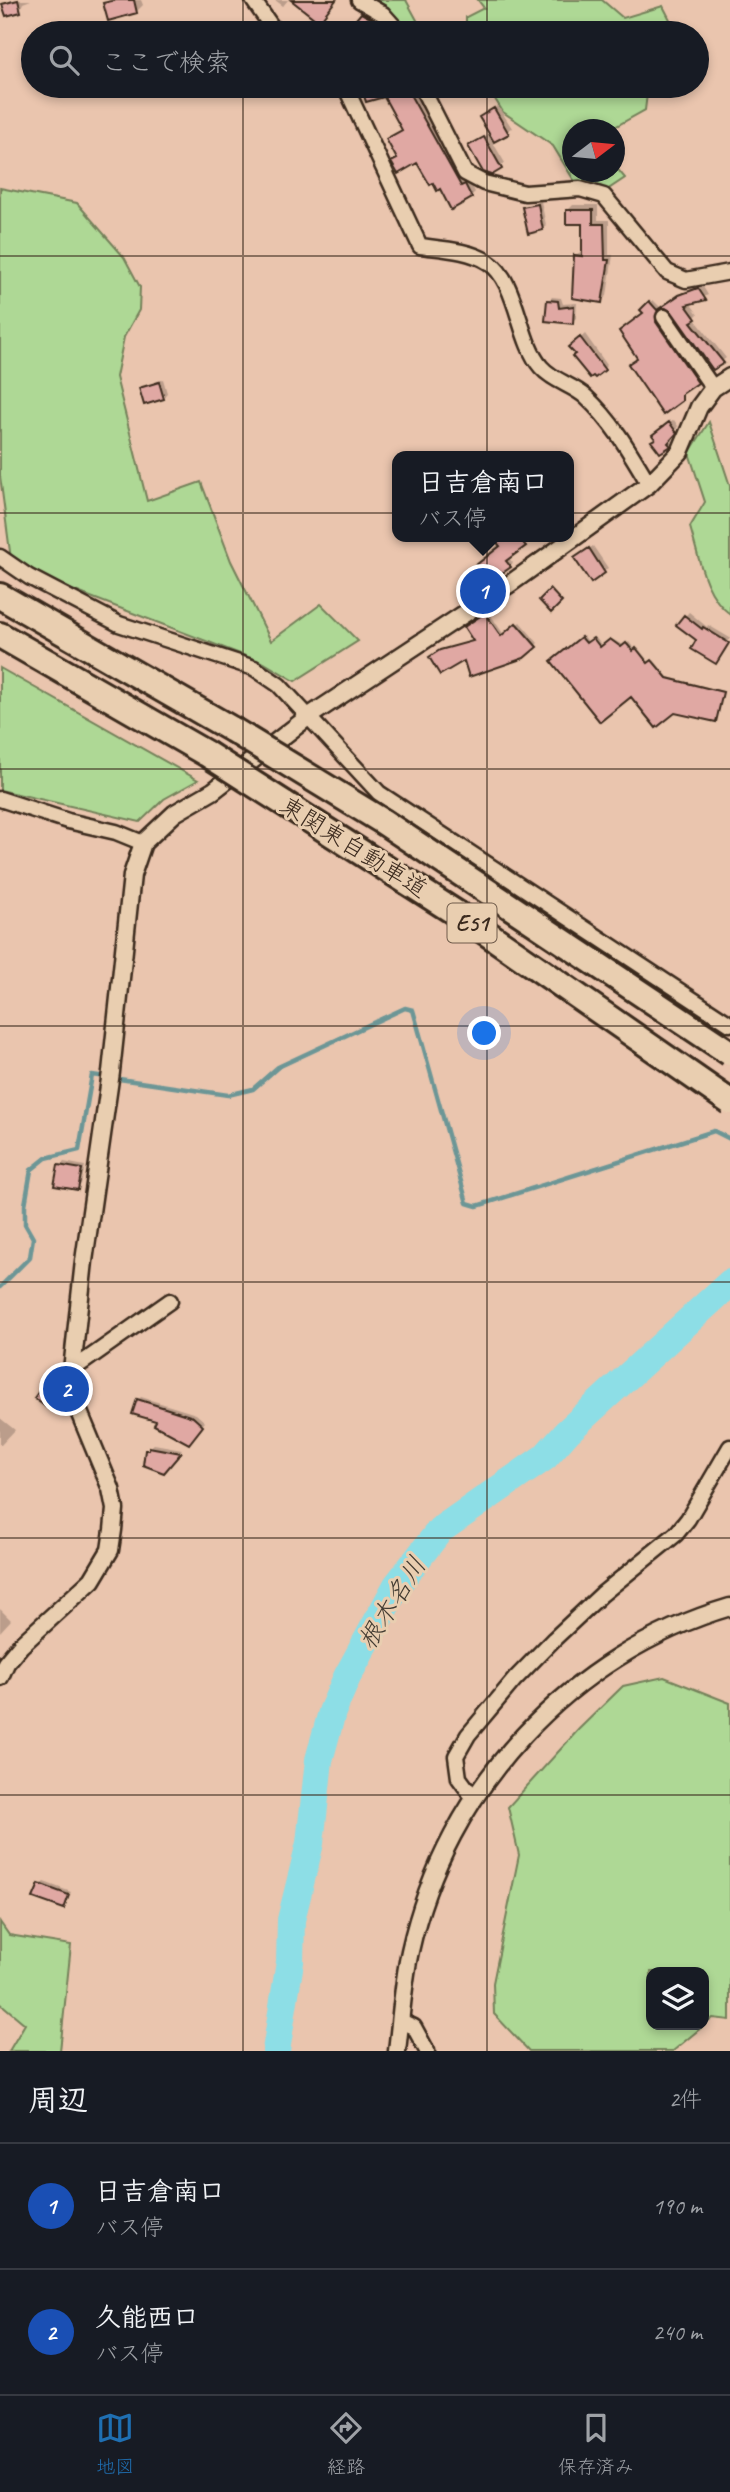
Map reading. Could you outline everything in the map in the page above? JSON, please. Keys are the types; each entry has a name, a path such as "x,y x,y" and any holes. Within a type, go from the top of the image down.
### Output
{"highway":[{"name":"東関東自動車道","path":"0,596 233,730 382,821 730,1053"},
{"name":"東関東自動車道","path":"0,635 206,754 481,929 730,1102"}],"street":[{"path":"253,0 268,21"},
{"path":"359,0 383,14 389,21"},
{"path":"351,98 408,217 416,243 420,246 455,250 490,263 510,293 530,348 542,368 584,395 616,428 649,484"},
{"path":"427,98 465,173 484,183 525,193 580,189 604,197 667,272 686,280 730,272"},
{"path":"664,317 713,388"},
{"path":"574,538 649,484 680,452 699,407 713,388 730,377"},
{"path":"0,1676 6,1663 21,1645 92,1580 110,1550 115,1509 111,1489 77,1407 72,1370 83,1261 110,1080 132,875 143,844 175,813 213,791 308,717 511,583 568,542"},
{"path":"0,557 29,577 118,624 254,668 279,685 379,793 501,870 730,1024"},
{"path":"0,799 68,821 116,831 143,844"},
{"path":"72,1370 170,1301"},
{"path":"473,1797 460,1778 456,1756 468,1735 515,1679 554,1639 602,1594 676,1534 698,1504 730,1447"},
{"path":"397,2051 410,1951 425,1899 448,1842 473,1797 539,1717 586,1676 630,1648 692,1618 730,1607"},
{"path":"401,2021 414,2027 427,2051"}],"green space":[{"path":"373,0 406,0 417,21 394,21"},
{"path":"478,0 602,0 623,18 663,6 671,21 466,21 466,17 484,8"},
{"path":"494,98 646,98 645,110 625,121 625,119 562,119 562,161 553,146 503,112"},
{"path":"575,182 619,182 607,190 595,183"},
{"path":"0,188 77,203 124,257 140,287 139,310 124,337 116,377 147,501 201,482 231,561 271,641 321,604 358,641 295,681 264,663 12,567 0,476"},
{"path":"709,422 730,486 730,614 721,606 708,586 690,527 705,502 689,453"},
{"path":"0,668 198,780 164,799 140,822 0,790"},
{"path":"664,1677 730,1703 730,2020 713,2018 709,2021 709,1967 646,1967 646,2030 698,2030 673,2051 529,2051 494,2014 493,1983 519,1855 508,1807 579,1729 623,1686"},
{"path":"0,1922 9,1935 71,1945 60,2051 9,2051 25,2024 0,2003"}],"water":[{"path":"730,1273 730,1289 714,1304 719,1284"}],"building":[{"path":"18,0 21,12 6,16 2,4"},
{"path":"134,0 137,13 108,21 103,3"},
{"path":"291,0 336,0 318,21"},
{"path":"361,13 375,21 354,21"},
{"path":"365,98 380,98 366,102"},
{"path":"385,98 412,98 461,186 465,184 472,198 451,210 440,189 437,191 433,183 430,185 417,163 398,174 391,162 397,159 386,139 402,130"},
{"path":"494,108 509,134 494,142 479,117"},
{"path":"484,137 502,169 492,175 483,172 468,146"},
{"path":"538,204 543,230 528,234 522,207"},
{"path":"566,210 593,210 593,224 604,224 605,260 609,260 602,303 572,298 574,255 582,256 582,224 566,224"},
{"path":"698,288 706,300 686,305 696,319 691,322 724,363 713,370 672,312 664,307 658,310 656,322 698,383 682,394 682,401 663,415 628,364 637,358 619,331 643,313 640,310 649,301 657,310 679,295"},
{"path":"547,300 558,301 559,308 574,306 573,324 545,321"},
{"path":"580,337 605,370 595,378 590,378 568,347"},
{"path":"159,382 164,399 144,405 139,388"},
{"path":"669,422 677,433 668,443 671,446 660,453 651,441 655,439 652,435"},
{"path":"496,542 522,542 526,546 506,561 511,567 484,586 471,569 500,546"},
{"path":"589,548 605,573 591,583 574,558"},
{"path":"550,589 562,602 551,613 539,600"},
{"path":"485,613 501,636 516,623 537,647 524,658 469,677 464,661 440,675 429,657 440,650 473,641 464,627"},
{"path":"684,615 702,629 703,627 729,643 716,664 691,649 696,640 676,625"},
{"path":"581,637 586,643 593,638 600,647 610,639 621,647 626,643 633,651 636,648 648,663 652,660 667,678 723,692 716,722 675,713 656,728 631,697 600,722 551,661"},
{"path":"58,1165 82,1169 78,1190 54,1186"},
{"path":"45,1383 57,1393 46,1407 34,1398"},
{"path":"137,1399 193,1417 203,1426 189,1444 154,1425 156,1421 132,1414"},
{"path":"149,1447 181,1453 164,1473 143,1465 145,1450 149,1450"},
{"path":"39,1884 69,1895 64,1909 33,1898"}],"waterway":[{"path":"0,1287 30,1257 33,1238 25,1224 25,1205 31,1170 46,1158 79,1150 92,1075 228,1095 253,1089 278,1067 405,1008 413,1010 467,1203 477,1206 714,1131 730,1139"},
{"name":"根木名川","path":"276,2051 290,1962 291,1920 310,1843 319,1760 332,1712 347,1677 397,1585 440,1530 545,1457 567,1432 730,1283"}],"place":[{"name":"日吉倉南口","path":"483,591"},
{"name":"久能西口","path":"66,1389"}]}
